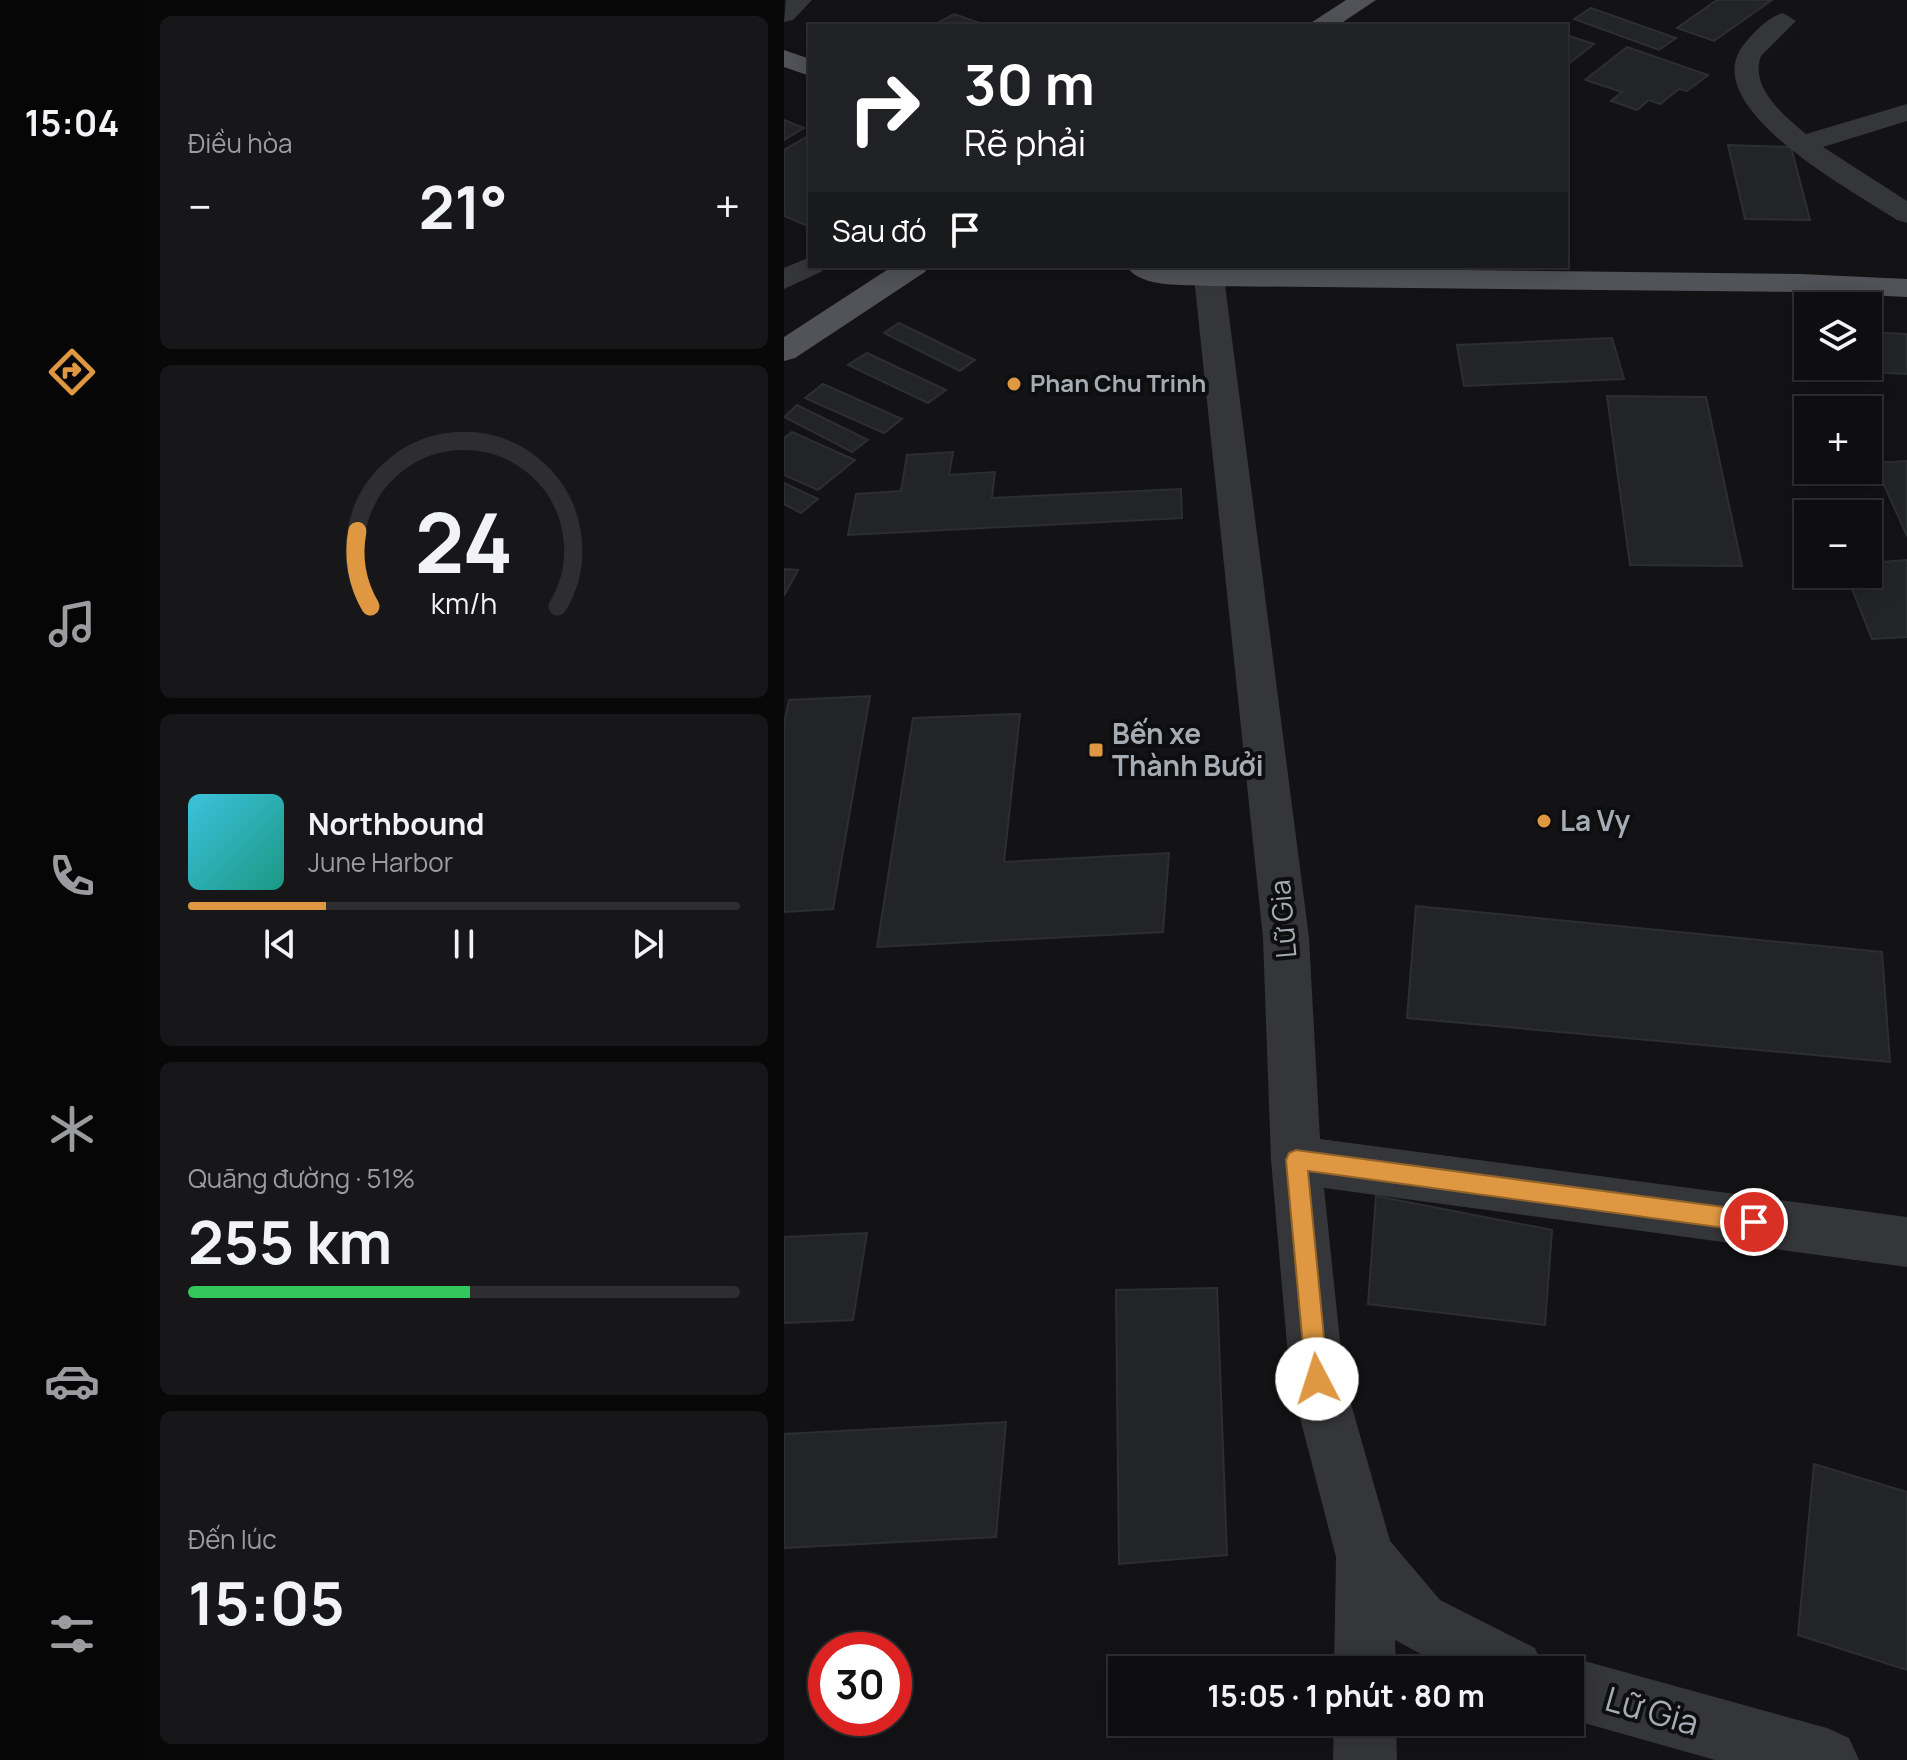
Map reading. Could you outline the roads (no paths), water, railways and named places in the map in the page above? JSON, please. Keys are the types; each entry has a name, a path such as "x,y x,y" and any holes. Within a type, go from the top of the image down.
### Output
{"main road":[{"path":"1322,24 1364,0"},
{"path":"784,58 808,67"},
{"path":"784,351 903,268"},
{"path":"1144,268 1151,272 1801,283 1907,288"}],"street":[{"path":"784,15 800,0"},
{"path":"1783,21 1748,55 1745,66 1752,95 1773,120 1802,144 1907,214"},
{"path":"1802,144 1907,112"},
{"path":"1873,190 1907,180"},
{"path":"784,280 808,267"},
{"name":"Lữ Gia","path":"1207,272 1286,938 1296,1160 1317,1379 1365,1557 1365,1656"},
{"path":"1296,1160 1907,1242"},
{"name":"Lữ Gia","path":"1365,1557 1419,1621 1486,1656"},
{"name":"Lữ Gia","path":"1584,1692 1827,1760"},
{"path":"1365,1736 1365,1760"}],"place":[{"name":"Phan Chu Trinh","path":"1014,384"},
{"name":"Bến xe Thành Bưởi","path":"1096,750"},
{"name":"La Vy","path":"1544,821"}]}
